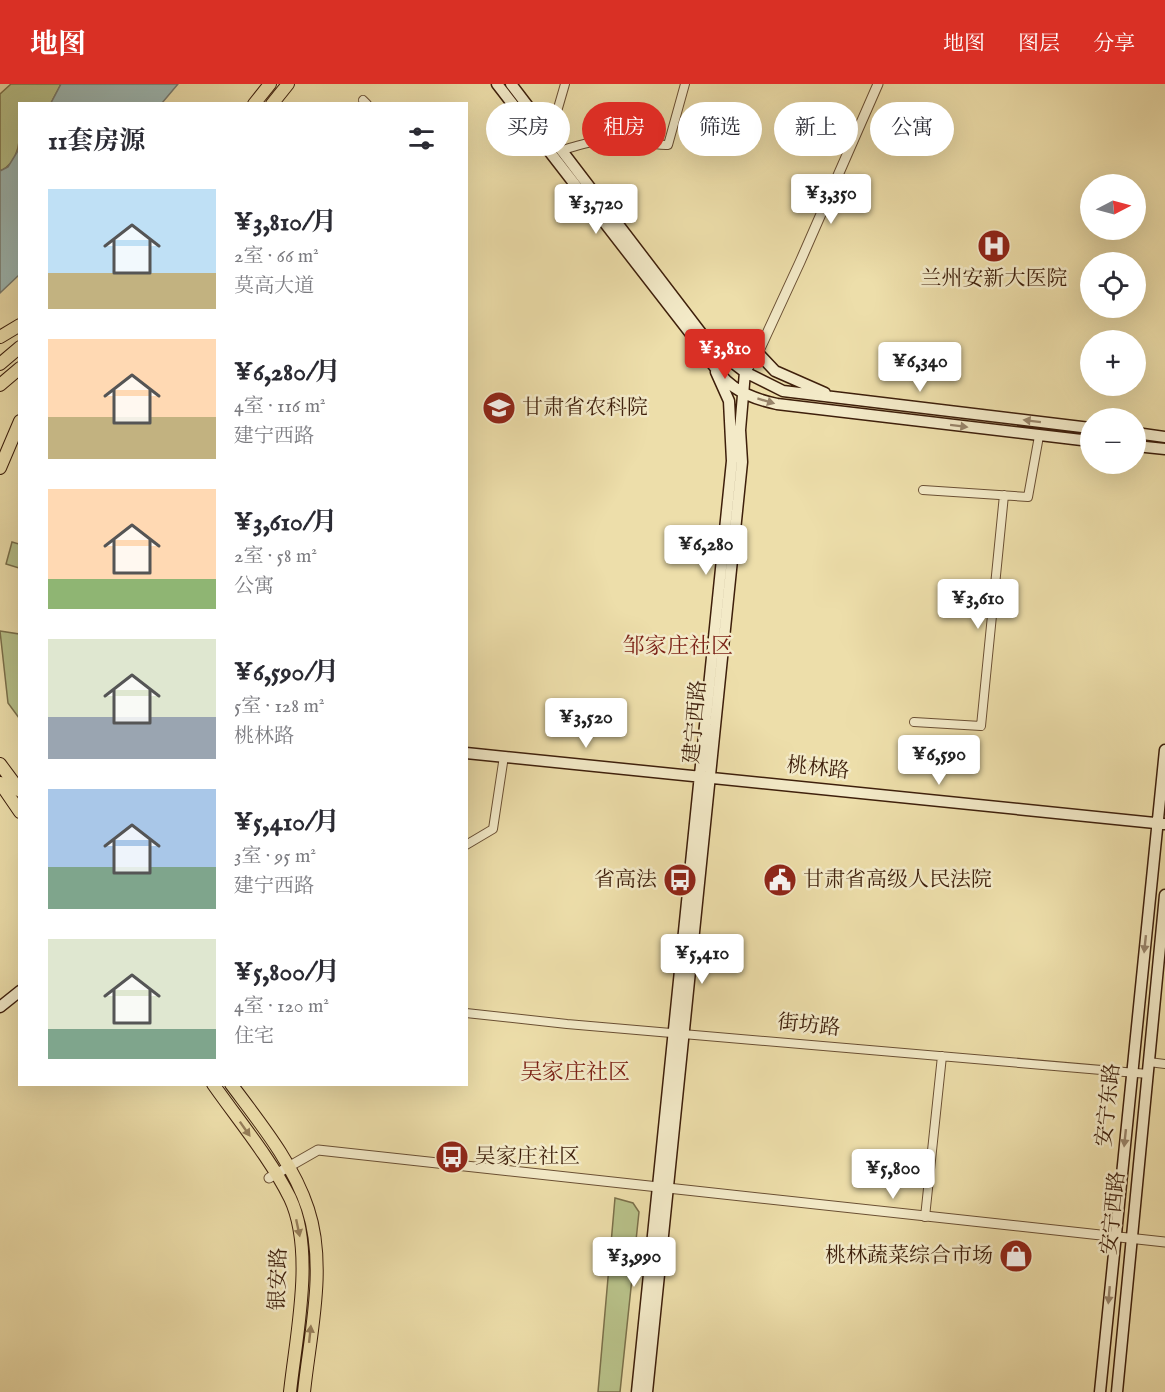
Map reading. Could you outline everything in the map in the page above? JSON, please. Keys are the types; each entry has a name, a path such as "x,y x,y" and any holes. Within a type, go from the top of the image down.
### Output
{"main road":[{"path":"256,102 270,84"},
{"path":"274,102 288,84"},
{"path":"497,84 704,351 716,372 739,392 777,404 1080,440"},
{"path":"511,84 525,102"},
{"path":"566,156 711,346 745,372 783,392 1080,427"},
{"path":"0,337 18,326"},
{"path":"0,364 18,349"},
{"path":"758,353 775,371 833,397"},
{"path":"0,385 18,370"},
{"name":"建宁西路","path":"706,777 732,461 729,401 716,372"},
{"path":"729,401 739,392 745,372"},
{"name":"建宁西路","path":"647,1392 679,1033 742,462 739,392"},
{"path":"0,468 18,426"},
{"path":"1146,434 1165,437"},
{"path":"1146,447 1165,449"},
{"path":"1161,823 1165,750"},
{"name":"桃林路","path":"468,753 1161,823"},
{"path":"0,764 18,788"},
{"path":"0,783 18,809"},
{"name":"安宁东路","path":"1100,1392 1114,1237 1161,823"},
{"name":"安宁西路","path":"1117,1392 1165,895"},
{"path":"0,1007 18,993"},
{"name":"银安路","path":"214,1086 291,1200 299,1230 303,1266 290,1392"},
{"name":"银安路","path":"232,1086 288,1166 309,1210 315,1246 314,1294 304,1392"},
{"name":"建宁西路","path":"637,1392 664,1188"}],"street":[{"path":"560,102 565,84"},
{"path":"570,146 595,143 615,137 668,145 686,84"},
{"path":"745,372 758,353 878,84"},
{"path":"923,490 1028,496 1039,436"},
{"path":"914,722 981,726 1004,495"},
{"path":"468,844 493,830 504,756"},
{"name":"街坊路","path":"468,1013 1148,1074"},
{"path":"925,1217 942,1056"},
{"path":"1149,1062 1165,1064"},
{"path":"273,1176 318,1150 1165,1242"}],"green space":[{"path":"11,84 61,84 52,102 18,102 17,151 14,159 0,171 0,94"},
{"path":"12,542 18,544 18,568 6,564"},
{"path":"0,631 18,634 18,717 8,703"},
{"path":"615,1198 633,1203 639,1212 620,1392 598,1392"}],"water":[{"path":"61,84 178,84 163,102 52,102"},
{"path":"18,151 18,276 0,293 0,171 8,167"}],"place":[{"name":"兰州安新大医院","path":"994,246"},
{"name":"甘肃省农科院","path":"499,408"},
{"name":"省高法","path":"680,880"},
{"name":"甘肃省高级人民法院","path":"780,880"},
{"name":"吴家庄社区","path":"452,1157"},
{"name":"桃林蔬菜综合市场","path":"1016,1256"}],"district":[{"name":"邹家庄社区","path":"678,647"},
{"name":"吴家庄社区","path":"575,1073"}]}
